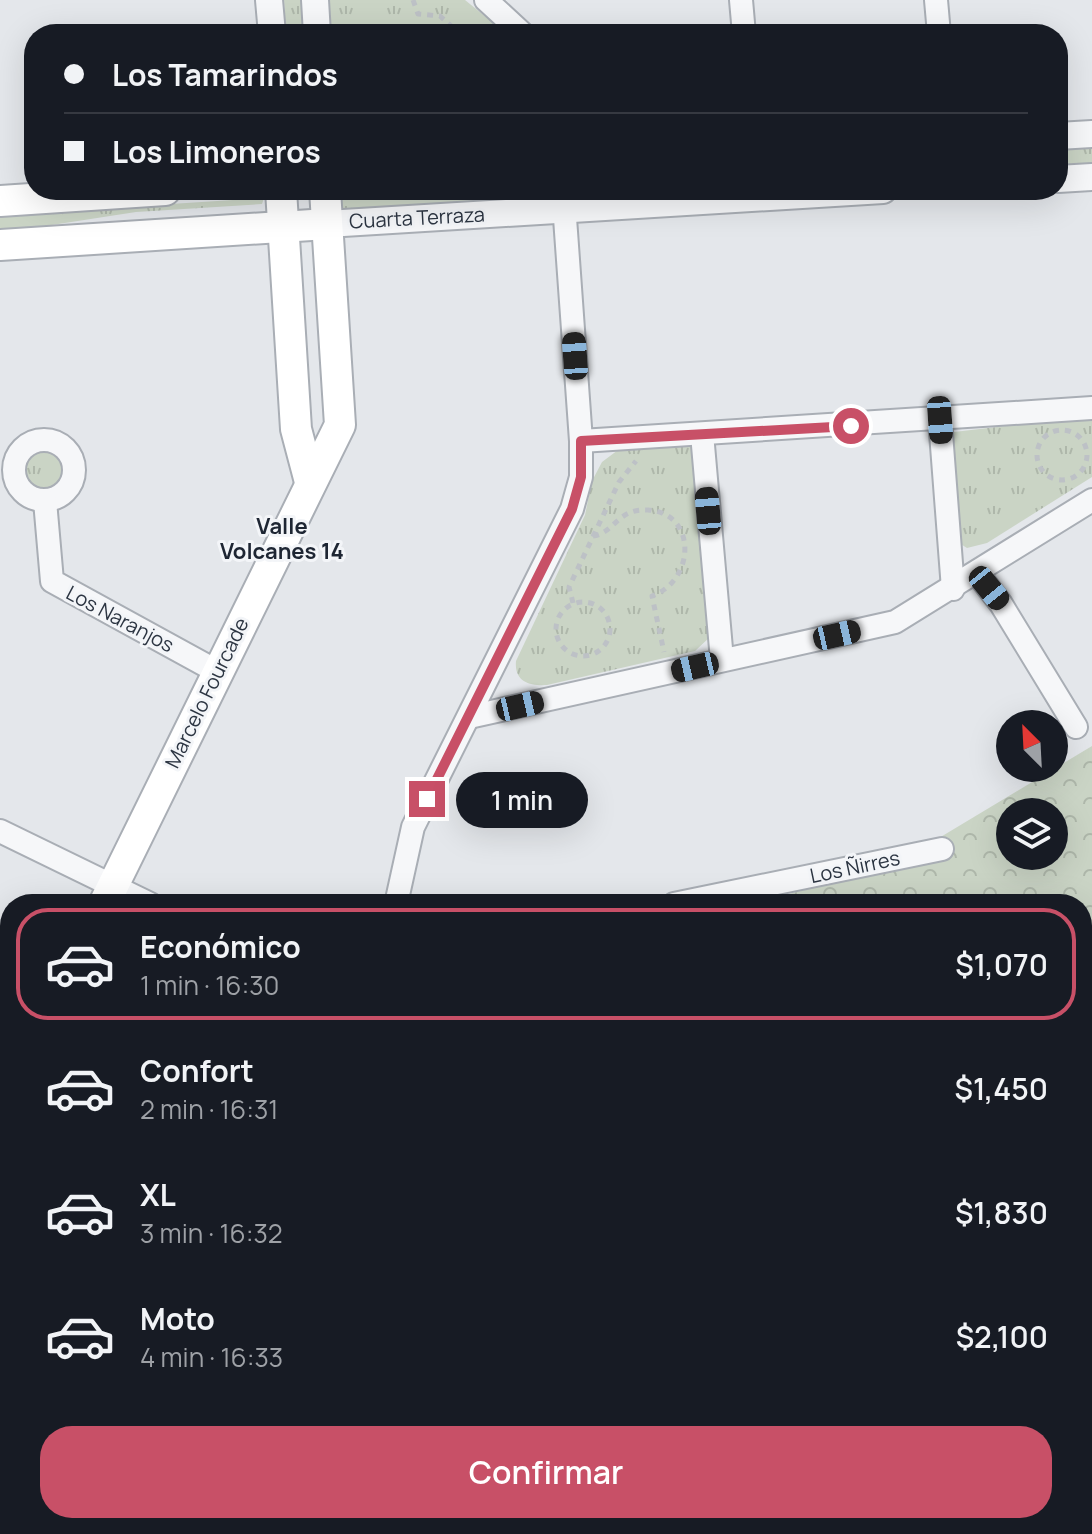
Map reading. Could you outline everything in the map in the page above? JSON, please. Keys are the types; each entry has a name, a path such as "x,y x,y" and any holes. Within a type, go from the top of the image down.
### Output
{"main road":[{"path":"0,201 24,199"},
{"path":"282,200 296,429 310,482"},
{"name":"Marcelo Fourcade","path":"108,894 340,425 326,200"},
{"name":"Cuarta Terraza","path":"0,245 327,224"}],"street":[{"path":"269,0 271,24"},
{"path":"315,0 316,24"},
{"path":"486,0 512,24"},
{"path":"741,0 743,24"},
{"path":"936,0 938,24"},
{"path":"1068,135 1092,134"},
{"path":"1068,178 1092,177"},
{"path":"398,894 413,827 572,509 581,477 564,200"},
{"name":"Cuarta Terraza","path":"327,224 564,200"},
{"path":"581,441 1092,408"},
{"path":"940,420 953,589"},
{"path":"702,434 722,660"},
{"path":"469,717 895,622 953,589 1092,500"},
{"name":"Los Naranjos","path":"45,501 52,581 218,672"},
{"path":"977,573 1001,604 1076,727"},
{"path":"0,831 106,894"},
{"name":"Los Ñirres","path":"723,894 942,849"}],"path":[{"path":"413,0 418,14 440,16 449,24"},
{"path":"1062,430 1080,438 1086,457 1078,474 1058,479 1042,469 1038,449 1049,433 1062,430"},
{"path":"573,603 569,587 593,536 628,467 647,456"},
{"path":"593,536 604,533 624,513 639,510 654,511 679,531 685,554 680,576 672,586 652,596 668,673"},
{"path":"591,602 610,621 609,639 597,653 580,657 564,649 558,641 556,624 565,608 573,603 591,602"}],"green space":[{"path":"284,0 303,0 304,24 285,24"},
{"path":"325,0 465,0 495,24 326,24"},
{"path":"1092,147 1092,163 1068,164 1068,148"},
{"path":"263,200 262,204 136,212 0,233 0,215"},
{"path":"342,200 519,200 344,210"},
{"path":"1092,416 1092,477 987,543 967,548 959,543 946,440 954,432"},
{"path":"695,443 711,636 695,651 547,685 524,681 518,674 516,661 585,515 592,481 602,462 622,447"},
{"path":"44,450 58,456 64,470 58,484 44,490 30,484 24,470 30,456"},
{"path":"1092,746 1092,894 789,894 889,868 996,804 996,870 1068,870 1068,798 1005,798 1032,782 1068,782 1068,760"}],"district":[{"name":"Valle Volcanes 14","path":"282,538"}],"route":[{"path":"427,799 572,509 581,477 581,441 851,426"}]}
